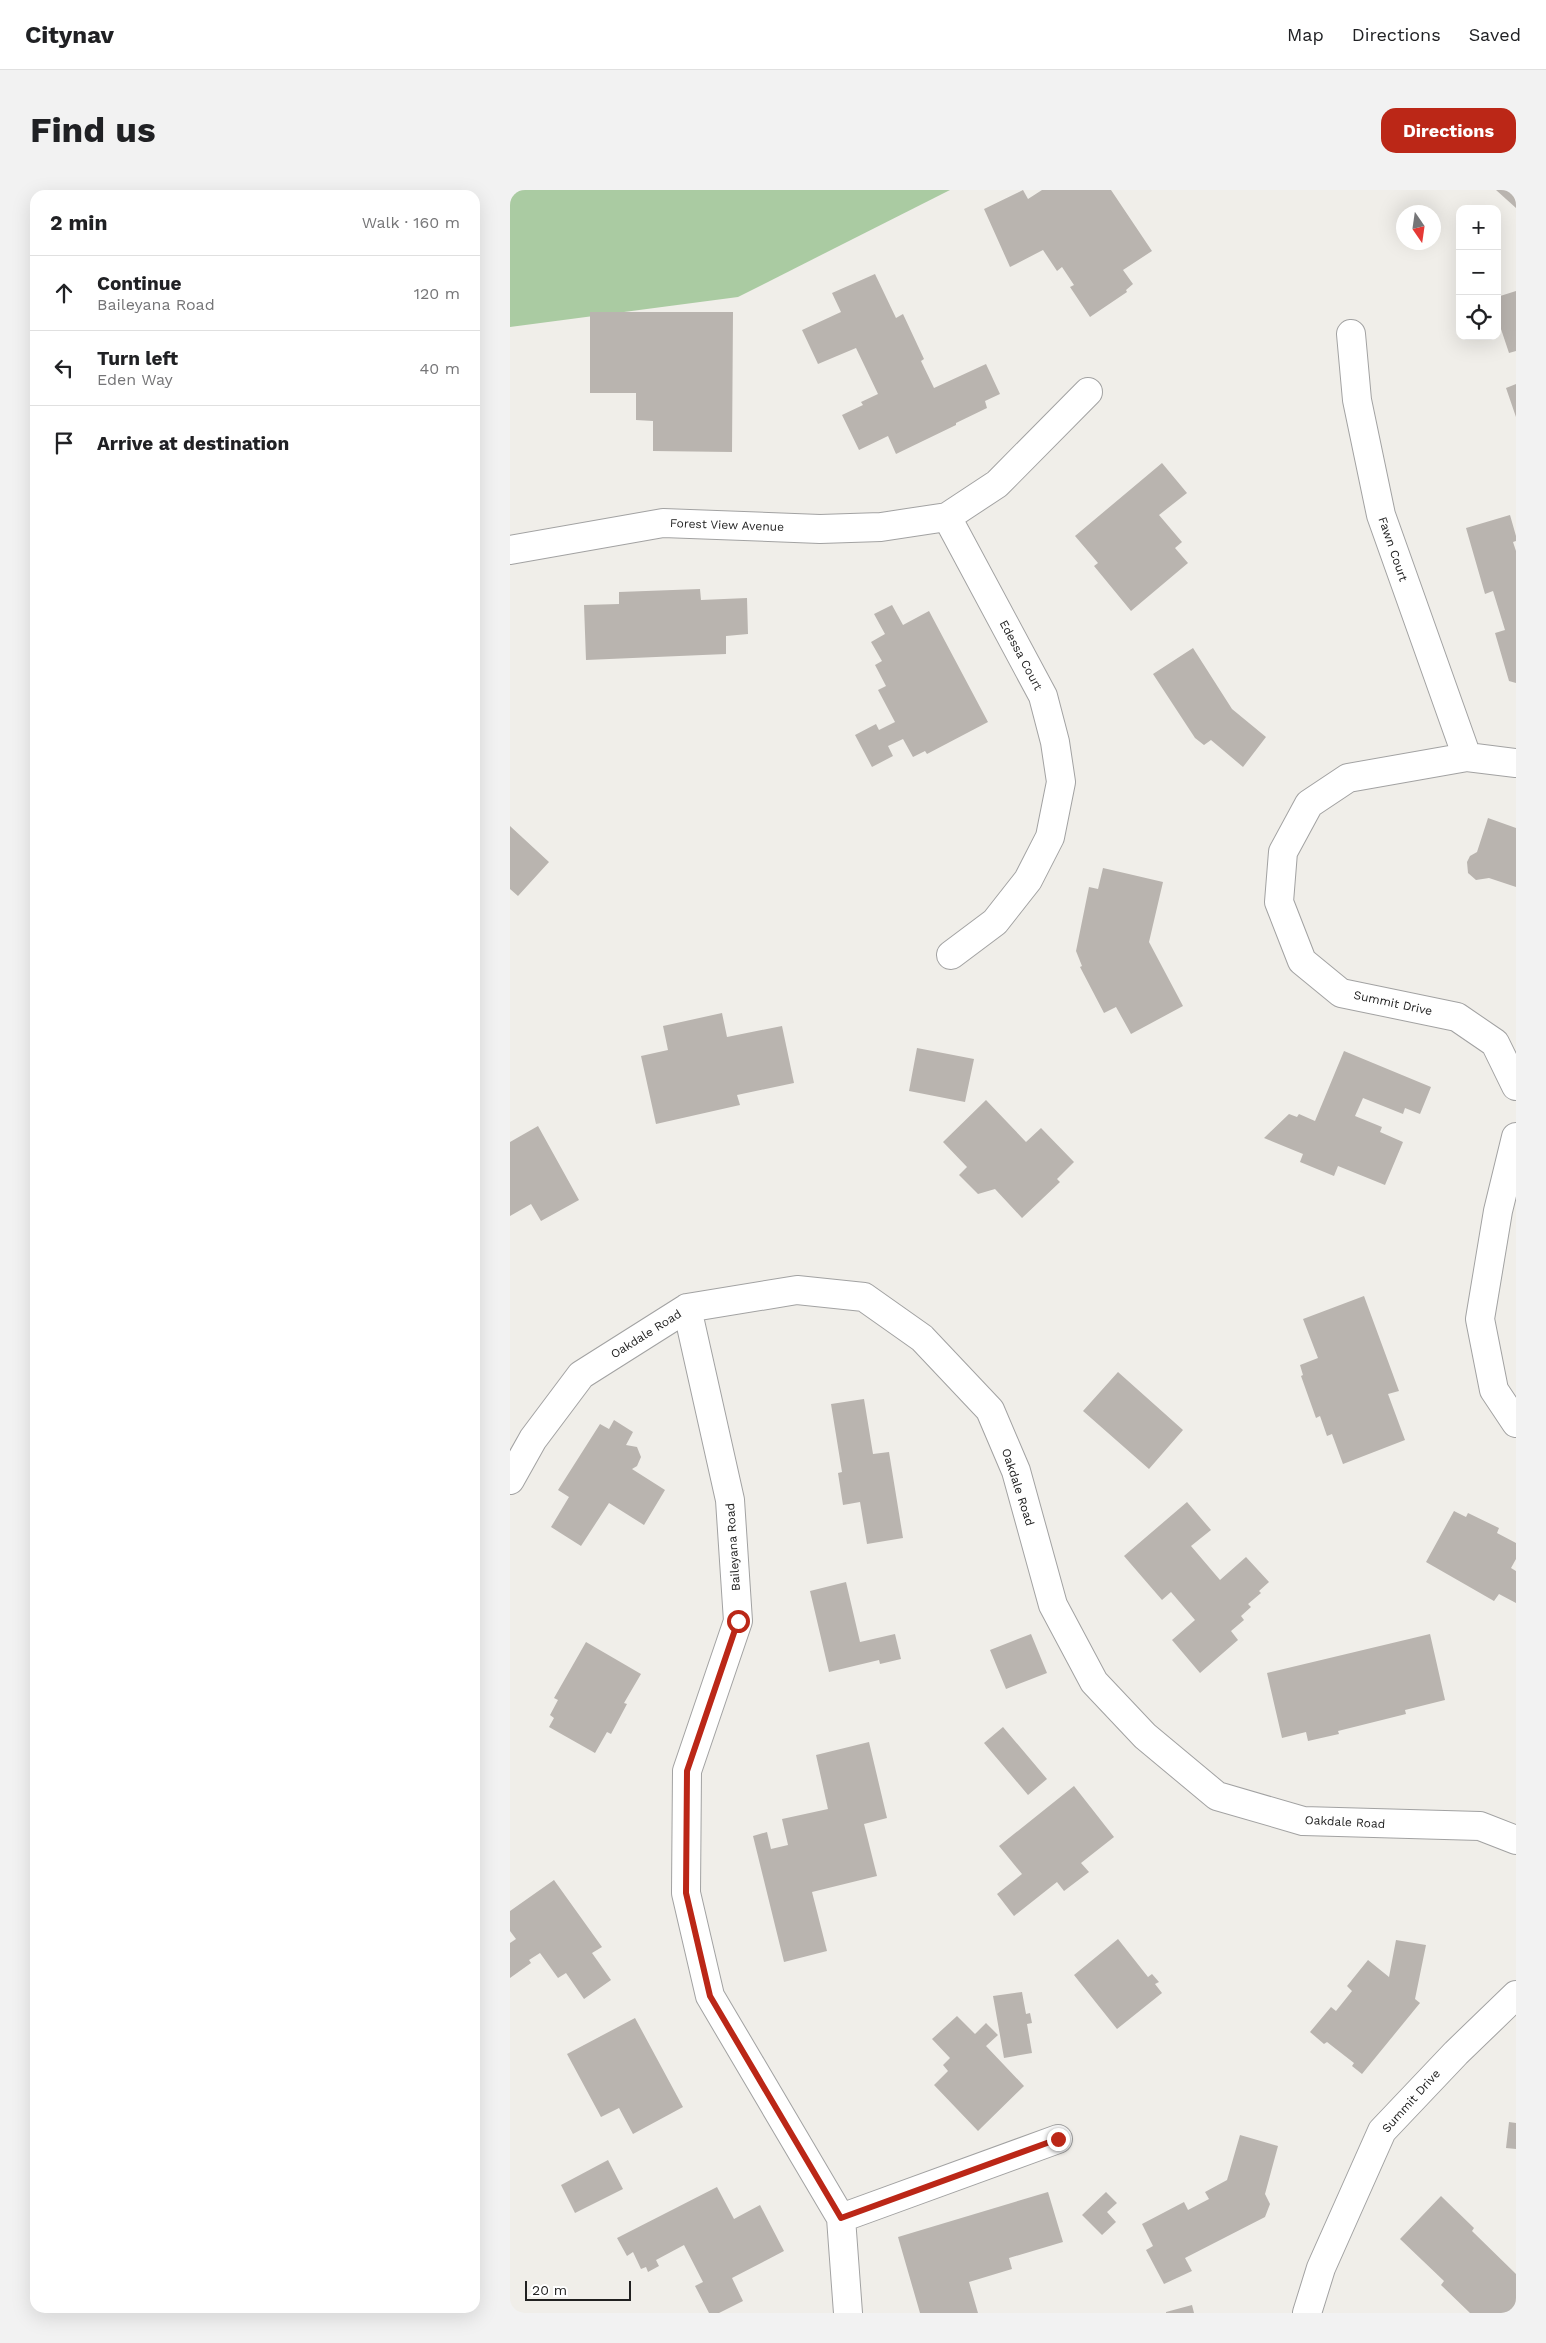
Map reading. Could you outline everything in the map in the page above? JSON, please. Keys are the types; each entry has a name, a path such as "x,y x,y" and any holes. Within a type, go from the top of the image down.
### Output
{"street":[{"name":"Fawn Court","path":"1351,334 1357,400 1381,515 1468,757"},
{"path":"947,517 997,484 1088,392"},
{"name":"Forest View Avenue","path":"510,550 663,522 828,528 881,527 947,517"},
{"name":"Edessa Court","path":"947,517 1043,696 1055,742 1061,782 1050,837 1028,880 995,922 951,955"},
{"name":"Summit Drive","path":"1516,763 1468,757 1348,778 1308,804 1283,852 1280,902 1302,961 1341,993 1457,1017 1495,1043 1516,1086"},
{"path":"1516,1137 1498,1211 1480,1320 1494,1390 1516,1423"},
{"name":"Oakdale Road","path":"510,1480 533,1439 581,1375 686,1308 797,1290 864,1297 922,1338 990,1410 1016,1471 1054,1605 1094,1682 1145,1736 1217,1796 1303,1821 1480,1826 1516,1840"},
{"name":"Baileyana Road","path":"686,1308 730,1500 738,1621 687,1771 686,1893 710,1996 841,2218 848,2313"},
{"name":"Summit Drive","path":"1307,2313 1320,2268 1382,2131 1456,2053 1516,1995"},
{"path":"841,2218 1058,2139"}],"green space":[{"path":"510,190 950,190 738,297 510,327"}],"building":[{"path":"1023,190 1028,199 1042,190 1111,190 1152,251 1123,270 1133,284 1126,290 1127,292 1090,317 1070,287 1074,285 1062,267 1057,271 1043,250 1010,267 984,209"},
{"path":"1496,190 1516,190 1516,208"},
{"path":"875,274 896,318 903,314 924,359 921,361 934,388 986,364 1000,394 985,401 987,408 896,454 888,436 859,450 842,415 863,405 861,402 878,394 856,348 818,364 802,330 841,312 832,293"},
{"path":"1516,291 1516,351 1509,353 1501,329 1501,296"},
{"path":"590,312 733,312 732,452 653,451 653,421 636,420 636,393 590,393"},
{"path":"1516,384 1516,417 1506,388"},
{"path":"1162,463 1187,493 1159,515 1182,542 1175,548 1188,563 1131,611 1094,566 1098,563 1075,536"},
{"path":"1510,515 1516,536 1516,541 1513,542 1516,551 1516,683 1509,681 1495,633 1505,630 1493,591 1485,594 1466,528"},
{"path":"700,589 701,600 747,598 748,634 726,636 726,654 586,660 584,605 619,604 619,592"},
{"path":"892,605 903,625 929,611 988,722 927,754 925,751 913,757 903,739 888,746 893,756 872,767 855,735 876,724 879,730 895,722 878,690 886,686 875,665 882,661 871,642 885,634 874,614"},
{"path":"1193,648 1232,709 1266,737 1243,767 1211,740 1204,745 1195,738 1153,674"},
{"path":"1488,818 1516,828 1516,887 1489,878 1476,880 1468,873 1467,862 1470,856 1477,852"},
{"path":"510,826 549,862 518,896 510,889"},
{"path":"1103,868 1163,882 1149,942 1183,1006 1131,1034 1116,1007 1104,1013 1080,967 1082,966 1076,951 1089,887 1098,889"},
{"path":"722,1013 727,1037 782,1026 794,1083 737,1095 740,1105 656,1124 641,1056 668,1050 663,1026"},
{"path":"917,1048 974,1059 965,1102 909,1091"},
{"path":"1344,1051 1431,1087 1420,1114 1405,1108 1403,1114 1363,1098 1355,1116 1382,1127 1380,1132 1403,1142 1385,1185 1338,1166 1334,1176 1300,1162 1303,1154 1264,1138 1289,1114 1297,1117 1299,1114 1315,1121"},
{"path":"986,1100 1026,1142 1041,1128 1074,1162 1057,1179 1060,1182 1022,1218 995,1189 978,1194 959,1175 967,1167 943,1142"},
{"path":"538,1126 579,1200 541,1221 531,1204 510,1216 510,1142"},
{"path":"1364,1296 1399,1391 1388,1394 1405,1440 1343,1464 1332,1434 1327,1436 1320,1416 1316,1418 1301,1376 1303,1375 1300,1365 1318,1358 1303,1319"},
{"path":"1118,1372 1183,1430 1149,1469 1083,1411"},
{"path":"864,1399 873,1454 889,1452 903,1538 867,1544 860,1502 843,1505 838,1473 842,1472 831,1404"},
{"path":"614,1420 633,1432 626,1445 637,1447 641,1457 637,1466 632,1469 665,1490 644,1525 609,1503 581,1546 551,1527 569,1497 558,1490 600,1424 609,1429"},
{"path":"1187,1502 1211,1530 1191,1546 1220,1580 1246,1557 1269,1582 1259,1591 1261,1593 1248,1604 1251,1607 1241,1616 1244,1620 1231,1631 1238,1640 1200,1673 1172,1640 1195,1620 1171,1592 1162,1600 1124,1556"},
{"path":"1454,1511 1466,1517 1468,1513 1499,1528 1497,1533 1516,1543 1516,1559 1511,1568 1516,1571 1516,1603 1499,1594 1494,1601 1426,1562"},
{"path":"846,1582 860,1642 895,1634 901,1659 880,1664 879,1660 829,1672 810,1591"},
{"path":"1031,1634 1047,1673 1006,1689 990,1650"},
{"path":"1430,1634 1445,1700 1405,1710 1406,1714 1338,1731 1339,1734 1308,1741 1306,1732 1282,1738 1267,1673"},
{"path":"586,1642 641,1674 624,1703 627,1704 611,1734 607,1732 595,1753 549,1727 554,1718 550,1715 558,1700 554,1698"},
{"path":"1003,1727 1047,1779 1028,1795 984,1743"},
{"path":"869,1742 887,1818 864,1824 877,1876 812,1892 827,1951 784,1962 753,1836 767,1832 771,1849 788,1845 782,1819 828,1809 816,1755"},
{"path":"1074,1786 1114,1837 1081,1863 1089,1872 1064,1891 1057,1882 1014,1916 997,1894 1022,1874 999,1846"},
{"path":"554,1880 602,1947 592,1953 611,1980 584,1999 566,1973 558,1978 540,1953 529,1960 531,1963 510,1978 510,1943 516,1939 510,1931 510,1911"},
{"path":"1118,1939 1148,1977 1152,1974 1159,1982 1155,1984 1162,1993 1117,2029 1074,1975"},
{"path":"1396,1940 1426,1945 1415,1999 1420,2003 1362,2074 1352,2066 1354,2063 1327,2042 1324,2044 1310,2032 1331,2007 1336,2011 1352,1991 1347,1986 1368,1960 1389,1977"},
{"path":"1022,1992 1026,2014 1030,2013 1032,2023 1027,2024 1032,2053 1004,2058 993,1996"},
{"path":"957,2016 975,2034 986,2023 998,2035 986,2046 1024,2086 978,2131 934,2085 948,2071 943,2065 950,2058 932,2039"},
{"path":"635,2018 683,2107 633,2134 619,2108 601,2117 567,2054"},
{"path":"1509,2122 1516,2123 1516,2149 1506,2148"},
{"path":"1240,2135 1278,2146 1265,2194 1270,2204 1265,2217 1185,2258 1192,2271 1164,2284 1146,2250 1153,2246 1142,2224 1184,2202 1188,2210 1209,2199 1205,2192 1227,2180"},
{"path":"608,2160 623,2189 575,2213 561,2185"},
{"path":"717,2187 734,2219 760,2205 784,2251 732,2278 743,2301 719,2313 709,2313 695,2286 703,2282 684,2245 656,2260 659,2266 648,2272 646,2267 641,2269 633,2252 627,2256 617,2238"},
{"path":"1048,2192 1063,2242 1009,2258 1012,2269 969,2282 978,2313 920,2313 898,2237"},
{"path":"1106,2192 1117,2203 1107,2212 1116,2222 1102,2235 1082,2215"},
{"path":"1441,2196 1474,2228 1472,2231 1516,2274 1516,2313 1470,2313 1441,2285 1444,2281 1400,2239"},
{"path":"1192,2305 1194,2313 1166,2313 1166,2312"}],"route":[{"path":"738,1621 687,1771 686,1893 710,1996 841,2218 1058,2139"}]}
